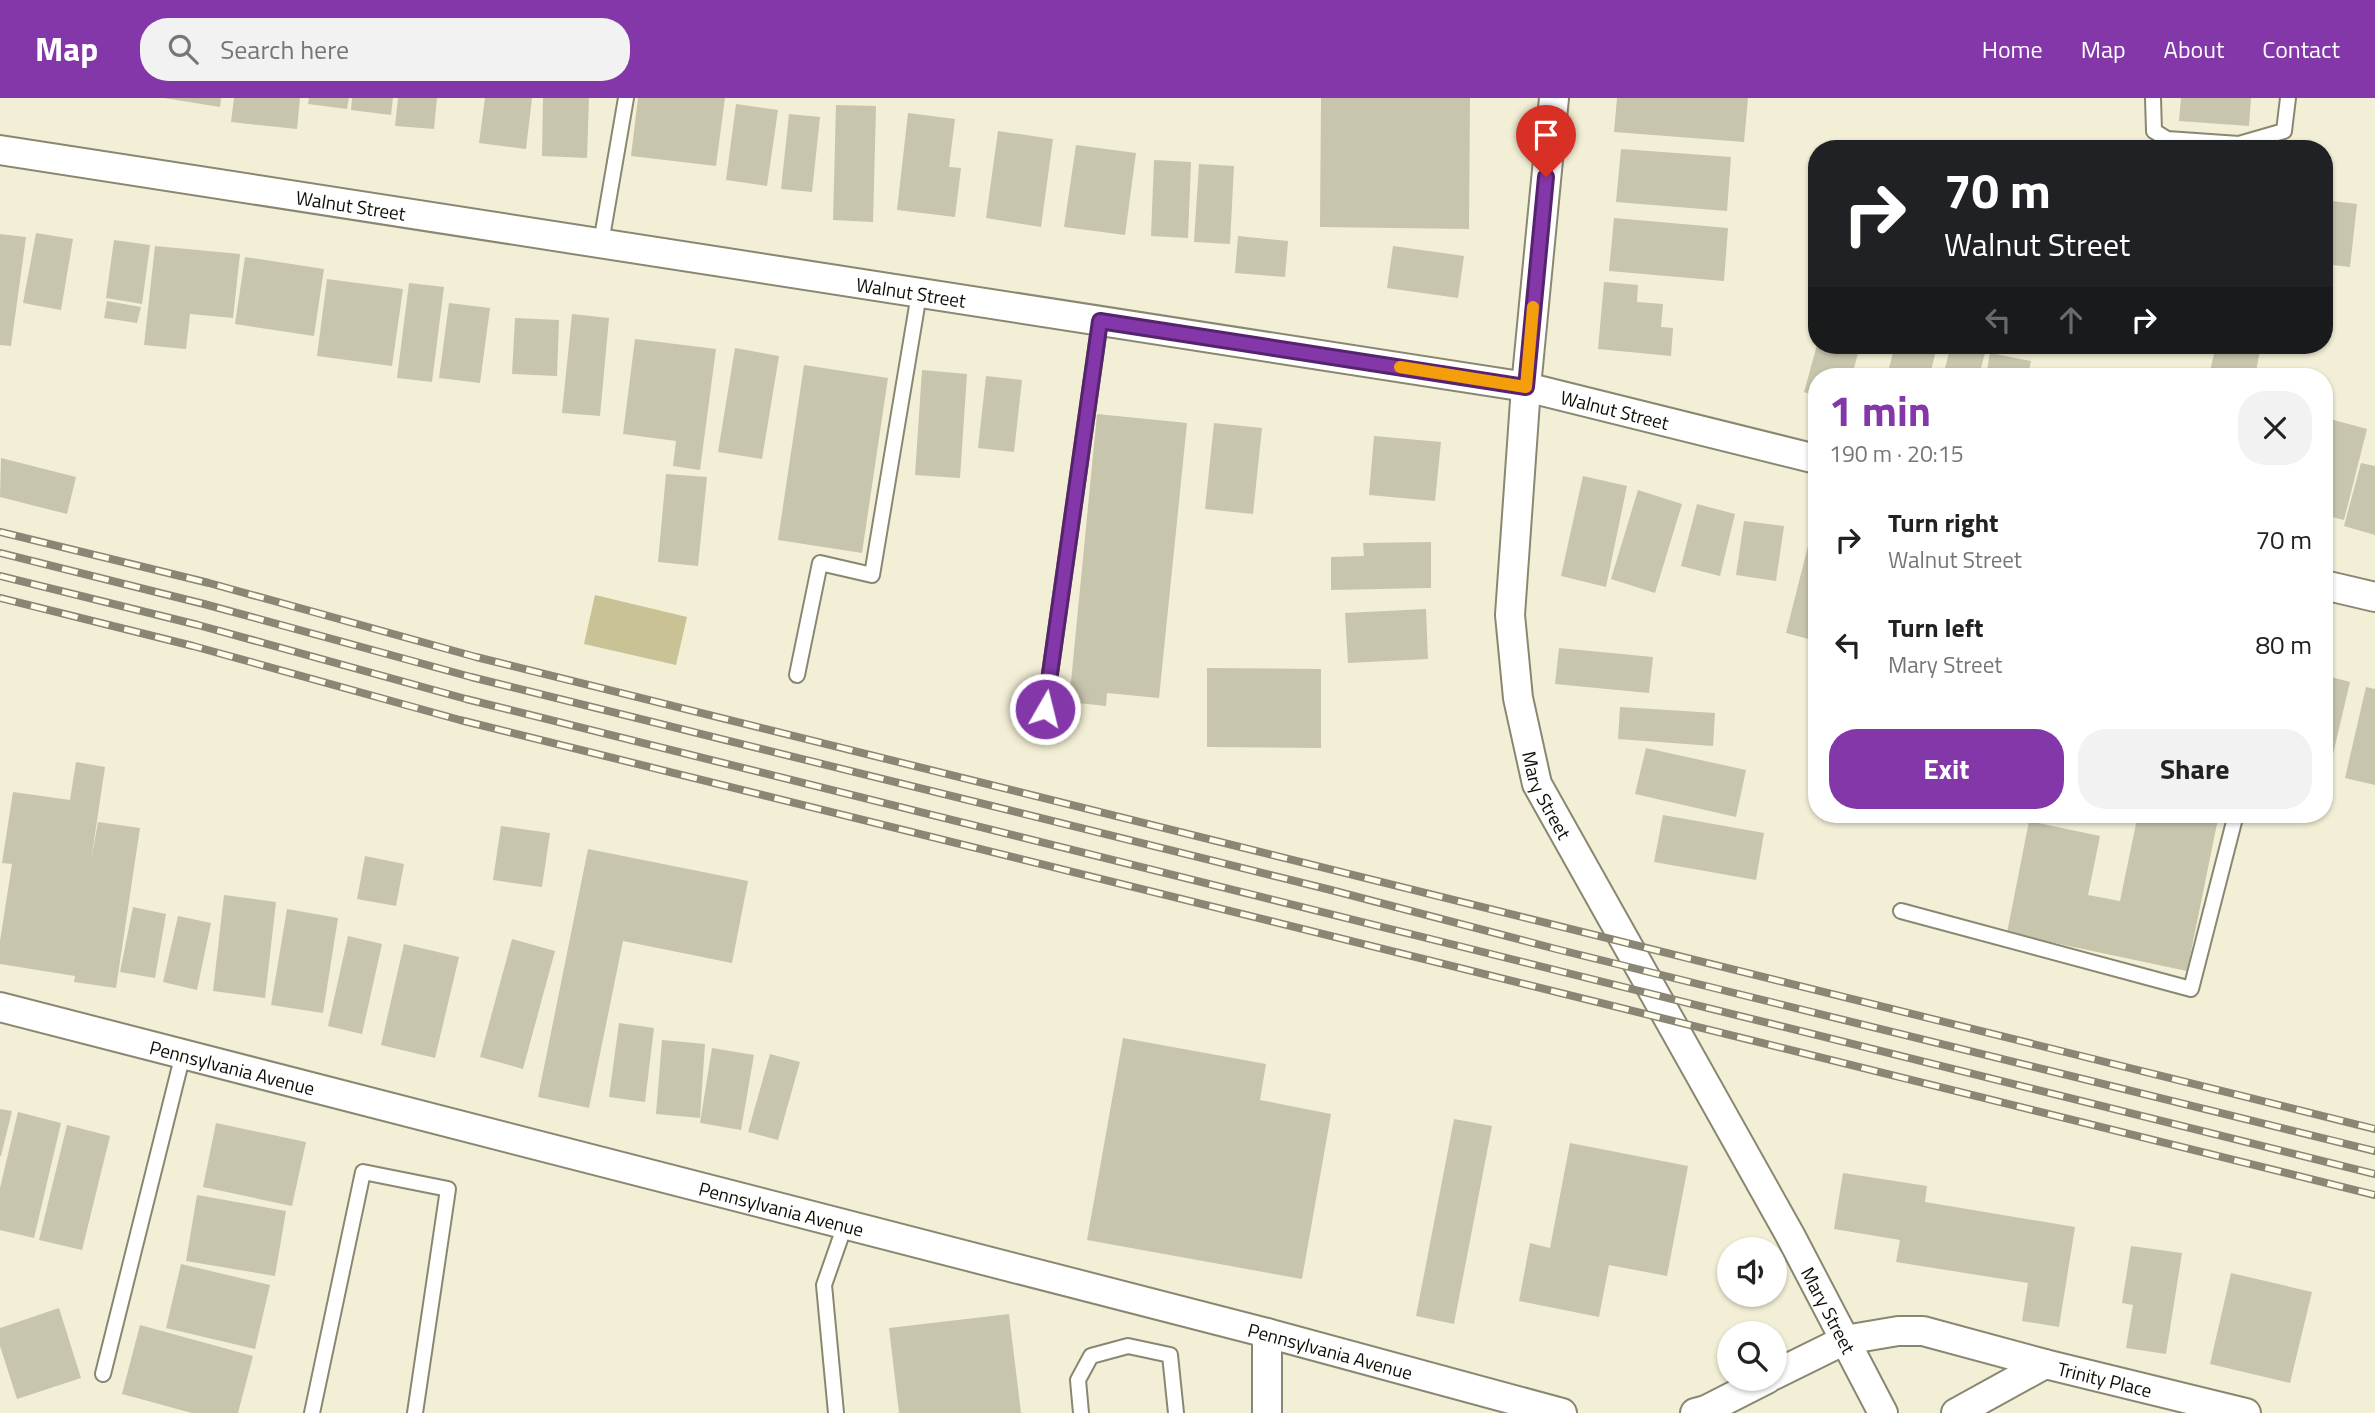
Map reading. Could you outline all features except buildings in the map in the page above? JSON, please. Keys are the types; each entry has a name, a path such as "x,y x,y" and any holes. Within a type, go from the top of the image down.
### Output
{"street":[{"name":"Mary Street","path":"1554,98 1526,387 1510,615 1518,698 1537,784 1783,1223 1883,1413"},
{"name":"Walnut Street","path":"0,150 1526,387 1808,457"},
{"path":"2333,587 2375,597"},
{"name":"Pennsylvania Avenue","path":"0,1007 1266,1332 1562,1413"},
{"name":"Trinity Place","path":"1844,1340 1898,1331 1923,1331 2246,1413"},
{"path":"1266,1332 1267,1413"},
{"path":"1787,1369 1844,1340"},
{"name":"Trinity Place","path":"1956,1413 2045,1364"},
{"path":"1695,1413 1744,1391"}],"lane":[{"path":"601,243 626,98"},
{"path":"2153,98 2154,131 2167,139 2181,140"},
{"path":"2253,140 2284,131 2288,98"},
{"path":"797,675 820,563 872,575 919,294"},
{"path":"1045,709 1100,321"},
{"path":"1901,911 2191,989 2234,823"},
{"path":"103,1374 183,1054"},
{"path":"312,1413 363,1172 448,1189 415,1413"},
{"path":"836,1413 824,1284 845,1225"},
{"path":"1081,1413 1078,1380 1091,1356 1128,1346 1170,1355 1176,1413"}],"shaded area":[{"path":"595,595 687,617 676,665 584,644"}],"railway":[{"path":"0,532 209,583 476,657 2375,1129"},
{"path":"0,553 204,604 471,677 2375,1151"},
{"path":"0,576 198,625 466,699 2375,1174"},
{"path":"0,598 193,646 460,720 2375,1195"}],"slow traffic":[{"path":"1400,367 1526,387 1533,307"}],"route":[{"path":"1045,709 1100,321 1526,387 1546,177"}]}
